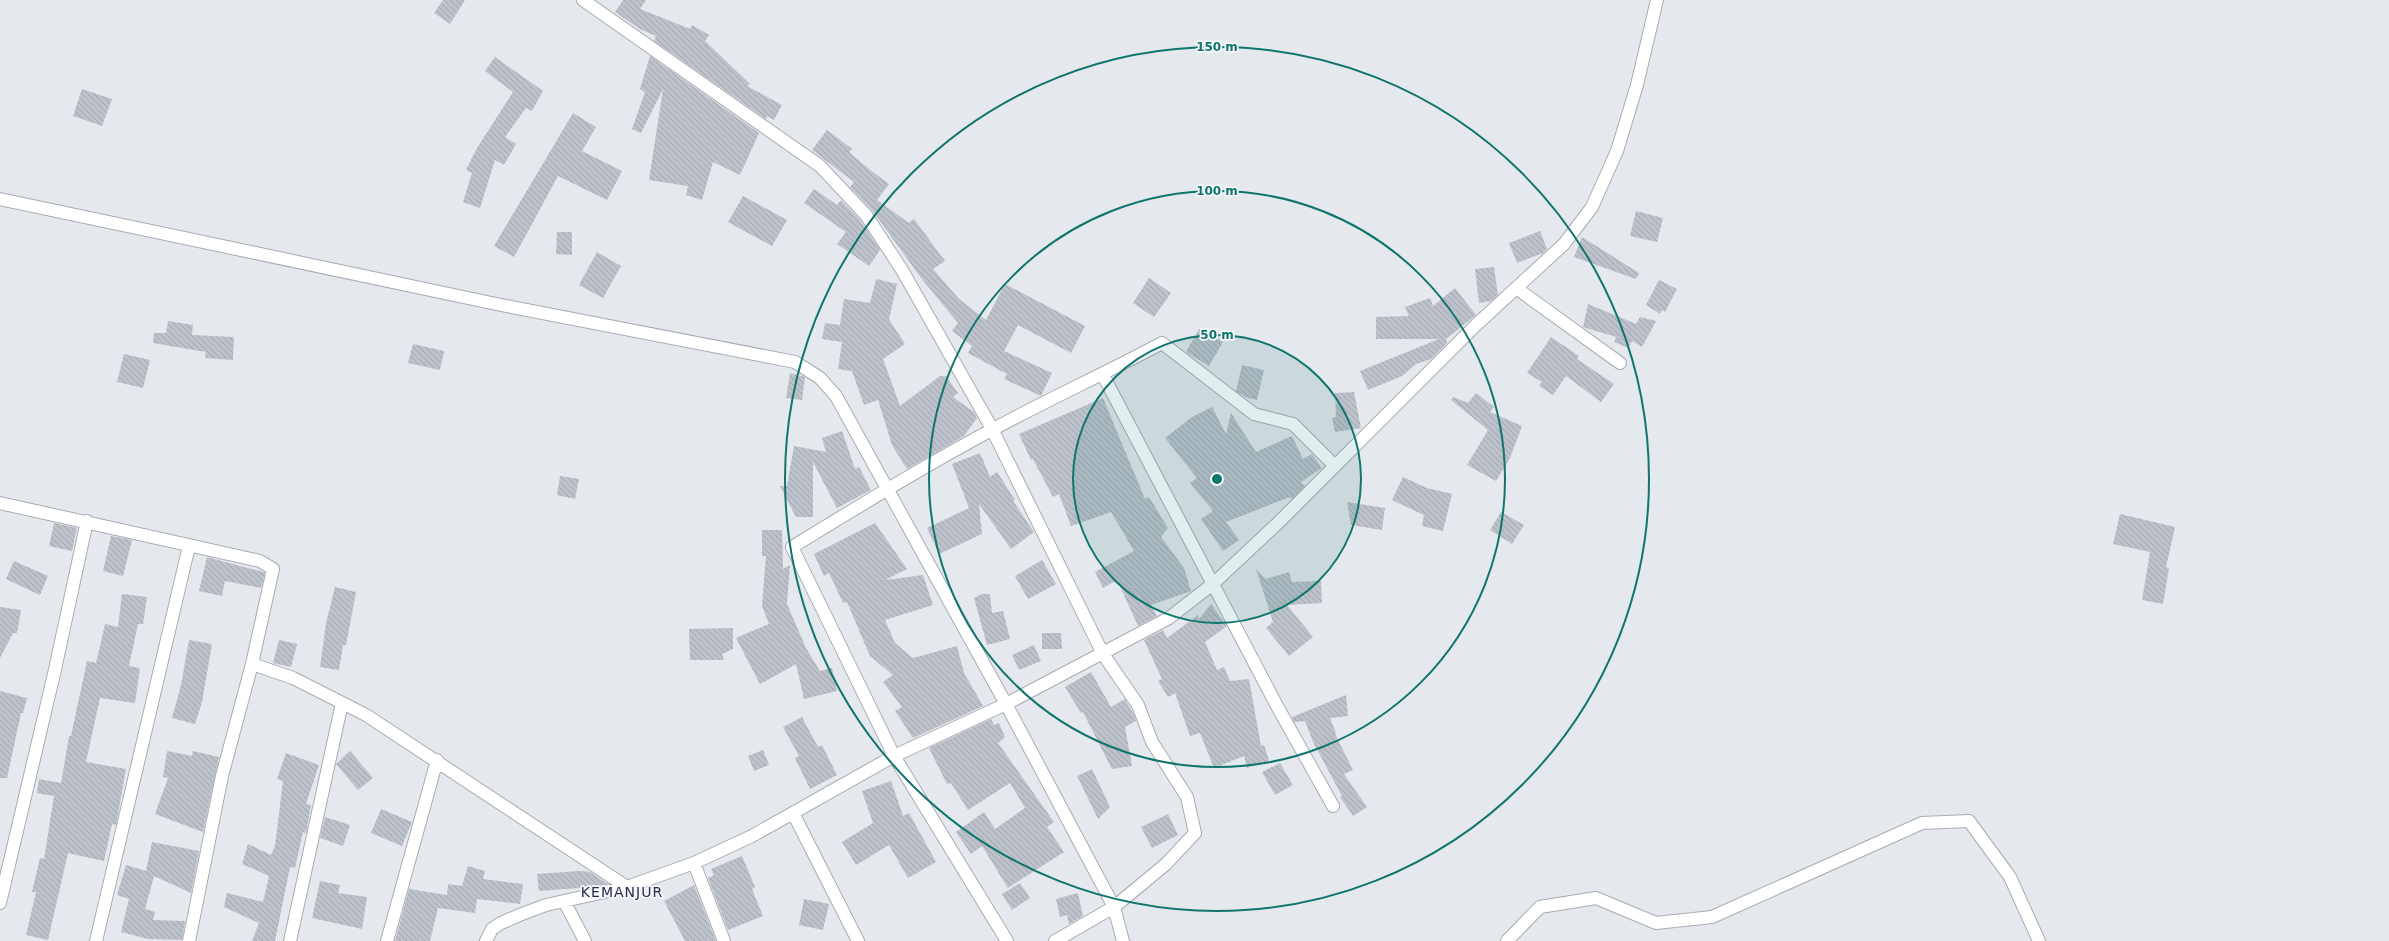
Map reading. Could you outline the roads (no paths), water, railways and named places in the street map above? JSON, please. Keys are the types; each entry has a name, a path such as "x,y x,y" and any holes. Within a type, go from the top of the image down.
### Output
{"street":[{"path":"583,0 820,166 866,215 902,270 992,429 1103,654 1138,705 1152,742 1187,797 1195,833 1166,864 1114,907 1055,941"},
{"path":"486,941 492,929 501,923 546,905 627,887 694,863 752,836 894,756 1006,704 1169,618 1214,583 1280,521 1470,331 1564,244 1592,207 1617,151 1638,85 1657,0"},
{"path":"0,199 500,305 795,362 820,378 836,396 1006,704 1114,907 1123,941"},
{"path":"1516,288 1620,363"},
{"path":"1007,941 894,756 792,546 888,488 992,429 1103,375 1162,343 1254,414 1292,424 1335,466"},
{"path":"1103,375 1214,583 1276,706 1333,806"},
{"path":"0,502 260,561 273,569 252,664 222,776 189,941"},
{"path":"0,903 52,682 87,521"},
{"path":"96,941 189,546"},
{"path":"252,664 293,678 366,715 410,745 437,760 488,797 627,887"},
{"path":"290,941 342,703"},
{"path":"387,941 437,760"},
{"path":"793,812 858,941"},
{"path":"1507,941 1540,907 1596,898 1656,923 1712,917 1922,823 1970,821 2010,877 2039,941"},
{"path":"694,863 724,941"},
{"path":"564,901 585,941"}],"district":[{"name":"KEMANJUR","path":"622,892"}]}
